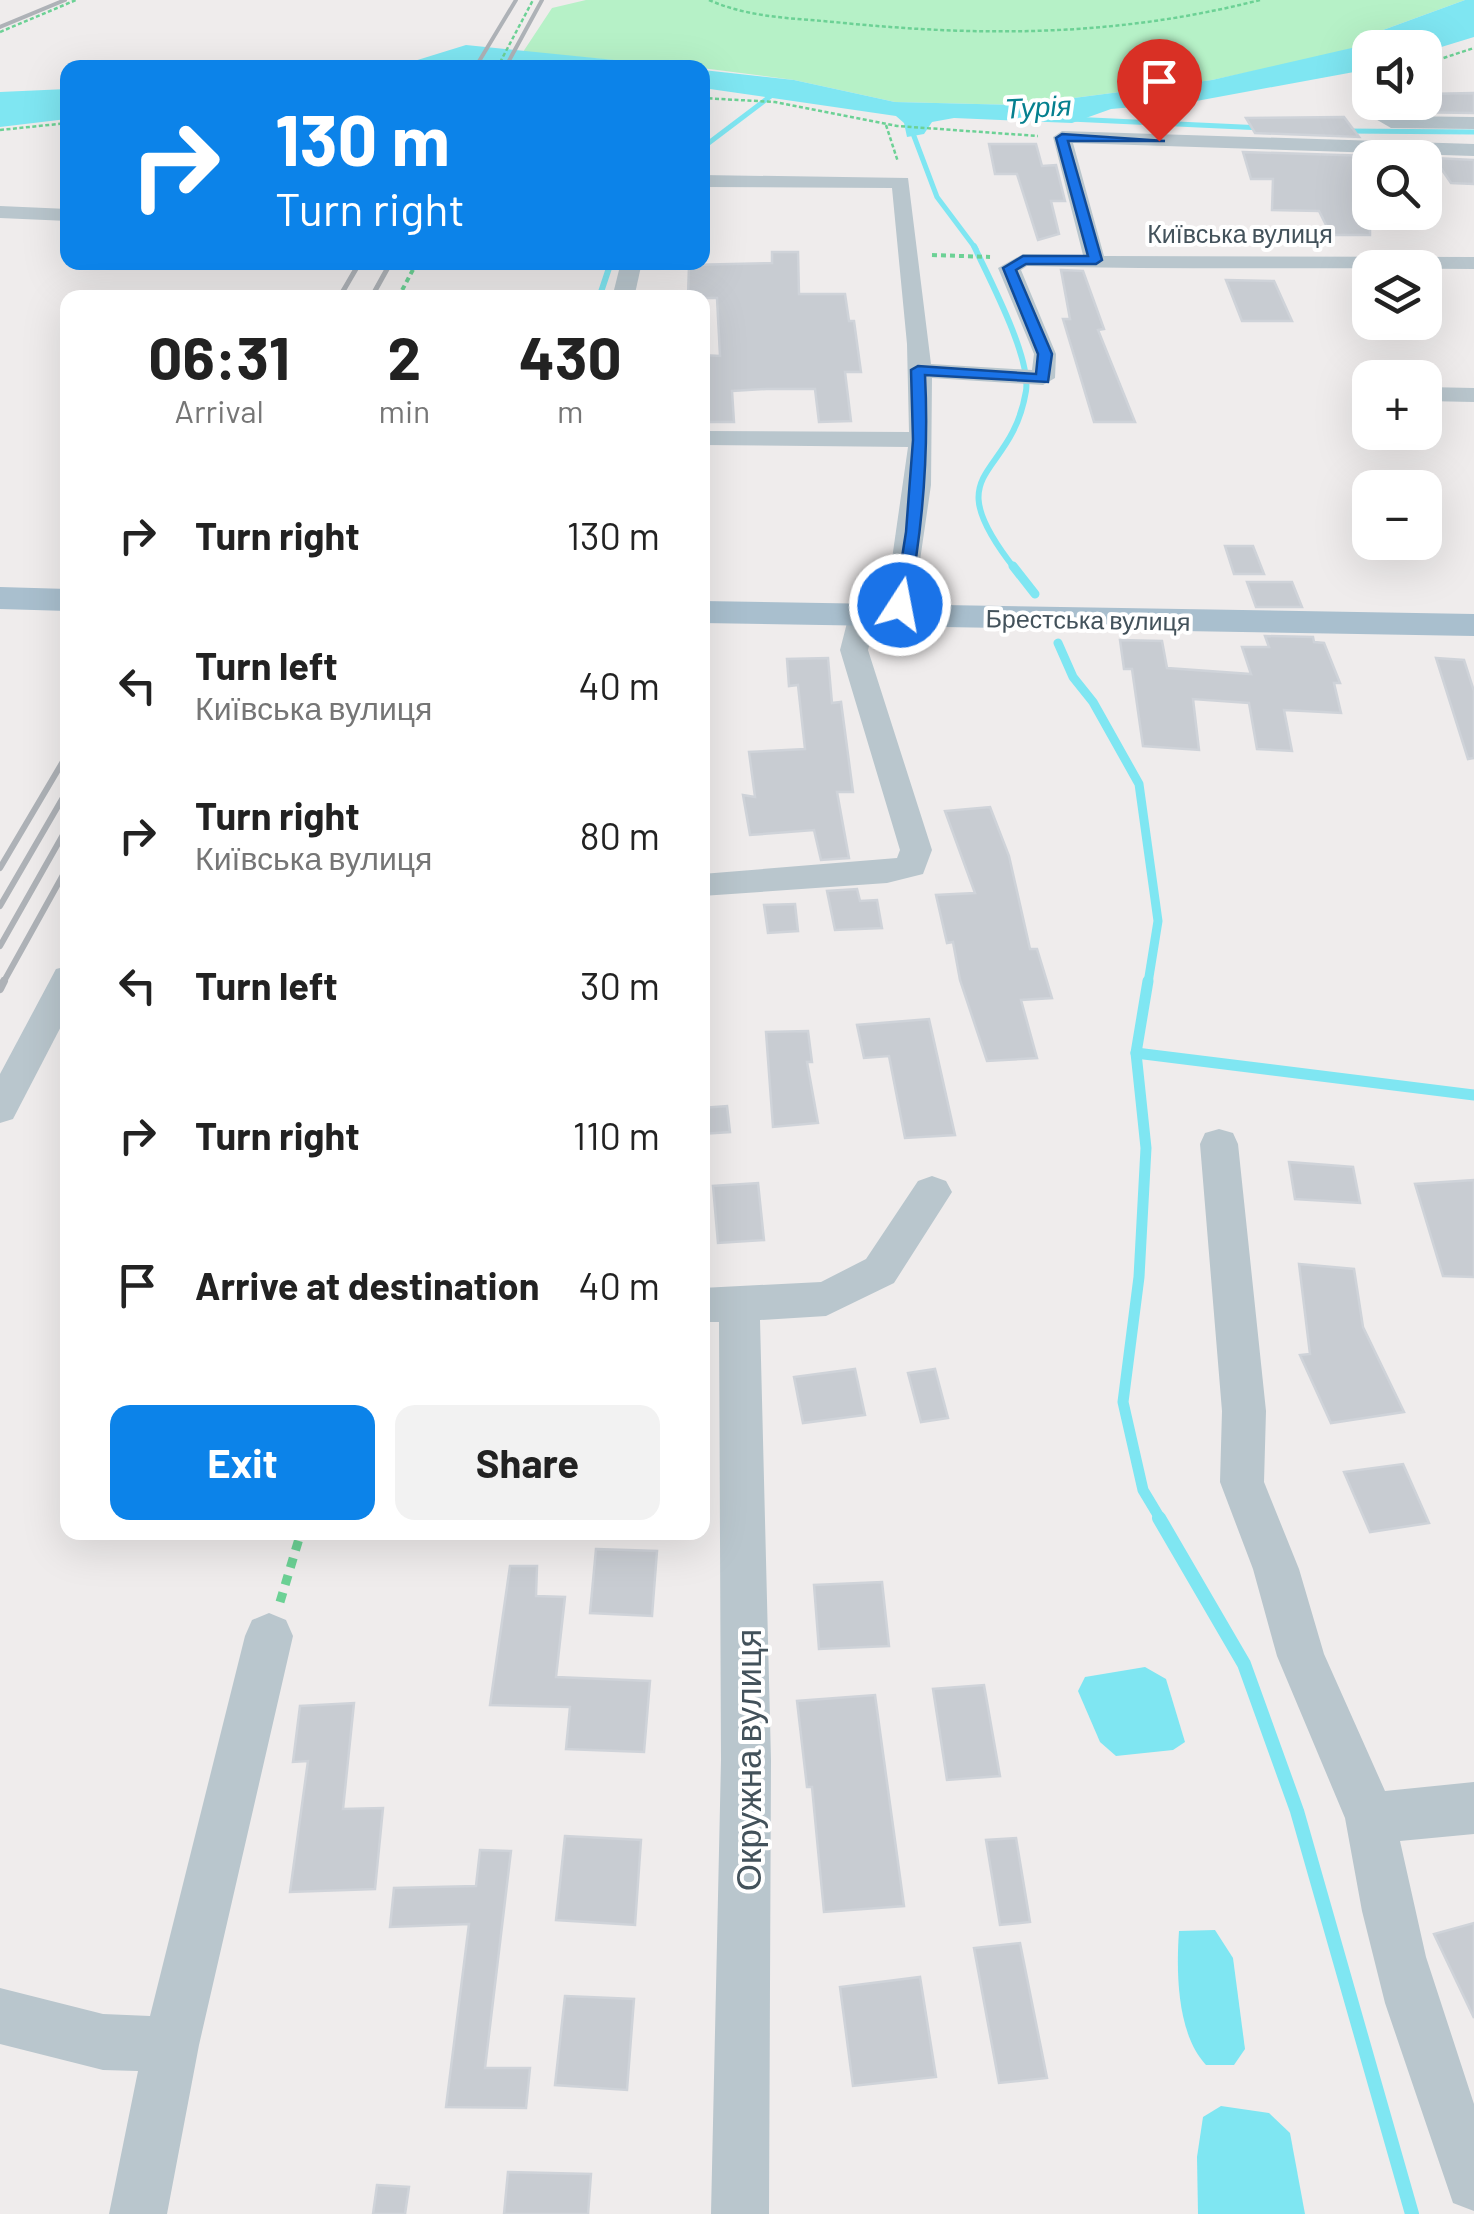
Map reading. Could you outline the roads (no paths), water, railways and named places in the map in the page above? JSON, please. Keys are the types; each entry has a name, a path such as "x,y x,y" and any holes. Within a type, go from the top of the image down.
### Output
{"main road":[{"path":"0,598 60,600"},
{"name":"Брестська вулиця","path":"710,612 1474,626"}],"street":[{"path":"1388,120 1474,123"},
{"path":"1096,260 1062,138 1474,150"},
{"path":"710,181 901,182 918,370 920,440 914,532 880,615 854,650 916,850 911,866 888,872 710,884"},
{"path":"0,212 60,215"},
{"name":"Київська вулиця","path":"918,370 1040,379 1046,372 1045,354 1009,268 1023,260 1226,265 1263,260 1474,263"},
{"path":"1442,394 1474,395"},
{"path":"710,438 920,440"},
{"path":"0,1109 60,993"},
{"path":"1219,1144 1244,1410 1242,1482 1276,1569 1301,1656 1372,1818 1382,1900 1435,2076 1474,2182"},
{"path":"721,1305 826,1299 880,1271 932,1192"},
{"name":"Окружна вулиця","path":"721,1305 747,1564 748,1884 740,2214"},
{"path":"138,2214 172,2045 269,1636"},
{"path":"1372,1818 1474,1808"},
{"path":"0,2016 103,2042 172,2045"}],"water":[{"path":"1474,0 1474,37 1442,47 1442,30 1383,30"},
{"path":"466,45 615,60 417,60"},
{"name":"Турія","path":"1352,48 1352,72 1191,102 1111,109 1072,123 954,118 932,122 924,134 907,137 904,123 896,116 710,89 710,71 794,80 895,102 1020,105 1212,80"},
{"path":"60,89 60,120 0,127 0,92"},
{"path":"1145,1667 1166,1679 1185,1742 1173,1750 1116,1756 1100,1742 1078,1691 1085,1677"},
{"path":"1215,1930 1233,1958 1245,2049 1234,2065 1206,2065 1189,2037 1180,2002 1179,1931"},
{"path":"1221,2106 1269,2113 1290,2133 1305,2214 1198,2214 1197,2157 1203,2117"}],"waterway":[{"path":"710,142 776,92"},
{"name":"Турія","path":"1070,119 1263,128"},
{"path":"909,123 937,197 974,247"},
{"path":"1345,131 1474,132"},
{"path":"974,247 1008,318 1026,376 1018,421 979,491 980,511 1015,569"},
{"path":"602,290 608,270"},
{"path":"1013,566 1035,594"},
{"path":"1058,643 1073,677 1093,702 1139,784 1158,921 1148,983"},
{"path":"1136,1053 1148,981"},
{"path":"1136,1053 1474,1095"},
{"path":"1136,1053 1146,1148 1139,1277 1123,1402 1143,1490 1161,1520"},
{"path":"1159,1518 1244,1664 1297,1811 1412,2214"}],"railway":[{"path":"0,27 65,0"},
{"path":"480,60 516,0"},
{"path":"509,60 542,0"},
{"path":"344,290 355,270"},
{"path":"375,290 387,270"},
{"path":"0,868 60,767"},
{"path":"0,906 60,803"},
{"path":"0,946 60,840"},
{"path":"3,983 60,880"},
{"path":"0,989 3,983"}]}
